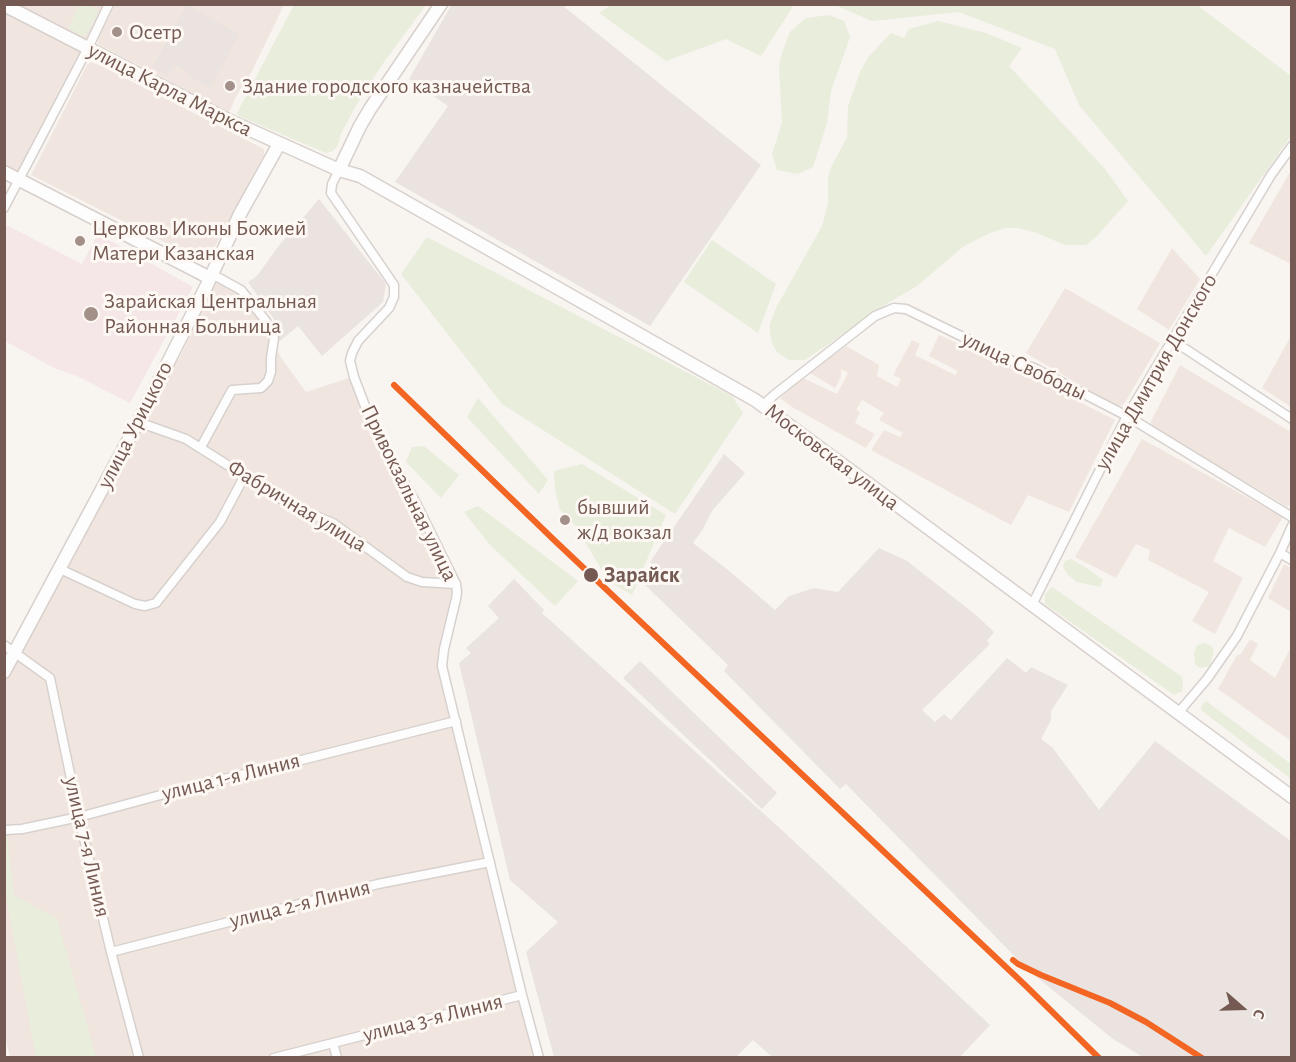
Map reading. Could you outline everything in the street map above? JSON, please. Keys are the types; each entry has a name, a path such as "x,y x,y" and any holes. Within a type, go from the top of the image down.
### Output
{"main road":[{"name":"улица Карла Маркса","path":"4,4 228,120 339,170"},
{"path":"339,170 369,109 441,4"},
{"name":"улица Урицкого","path":"4,672 10,649 60,569 138,422 240,214 279,144"},
{"name":"Московская улица","path":"339,170 360,176 762,406 1292,797"},
{"path":"4,172 211,276"}],"street":[{"path":"4,208 110,4"},
{"name":"улица Дмитрия Донского","path":"1032,605 1127,416 1271,175 1292,146"},
{"name":"Привокзальная улица","path":"339,170 332,184 331,193 394,285 394,297 389,308 358,341 350,361 373,427 416,503 456,584 458,592 448,628 442,666 539,1058"},
{"path":"201,447 232,390 261,388 268,381 274,338 266,321 242,290 211,276"},
{"name":"улица Свободы","path":"762,406 875,316 894,308 906,309 1014,362 1032,367 1127,416 1292,517"},
{"path":"1172,340 1292,419"},
{"name":"Фабричная улица","path":"138,422 186,439 201,447 302,512 333,524 407,577 422,582 456,584"},
{"path":"60,569 135,604 145,606 156,603 220,522 245,475"},
{"path":"1178,713 1207,679 1237,636 1292,526"},
{"path":"1280,553 1292,560"},
{"name":"улица 7-я Линия","path":"10,649 50,678 79,817 139,1058"},
{"name":"улица 1-я Линия","path":"6,830 22,829 79,817 456,721"},
{"name":"улица 2-я Линия","path":"111,952 378,884 490,862"},
{"name":"улица 3-я Линия","path":"274,1058 522,995"},
{"path":"333,1043 337,1058"}],"shaded area":[{"path":"452,4 562,5 761,165 650,326 395,182 448,106 409,79"},
{"path":"17,5 107,5 87,41"},
{"path":"115,5 284,5 229,112 98,44 98,39"},
{"path":"187,5 239,34 210,88 174,65 167,76 152,68"},
{"path":"4,11 82,50 17,174 5,167"},
{"path":"91,62 264,149 264,155 206,263 31,175 87,65"},
{"path":"1290,172 1292,173 1291,264 1249,243"},
{"path":"319,199 386,284 383,302 322,356 298,326 280,341 273,326 274,319 248,282 257,276 277,248"},
{"name":"Зарайская Центральная Районная Больница","path":"6,225 82,264 98,234 193,287 130,403 77,376 54,368 5,341"},
{"path":"1172,248 1200,279 1169,330 1137,309"},
{"path":"216,278 241,292 253,306 282,359 306,392 352,377 370,428 455,583 456,592 442,649 535,1057 10,1057 4,1032 4,682 157,392 181,355"},
{"path":"1065,288 1160,343 1124,404 1117,407 1026,353"},
{"path":"939,335 1006,365 1115,420 1069,512 1028,495 1011,525 871,450 884,430 900,437 903,433 879,420 884,413 862,400 856,410 860,412 855,423 875,434 866,448 780,398 803,378 837,394 848,373 841,369 841,377 835,388 810,373 846,346 879,365 877,376 897,387 901,379 893,375 912,340 920,344 915,355 955,375 958,371 929,356"},
{"path":"1291,336 1292,407 1262,388"},
{"path":"1180,365 1291,432 1292,501 1288,507 1149,425"},
{"path":"1142,439 1283,517 1265,547 1229,528 1213,561 1243,578 1215,634 1192,621 1209,592 1148,560 1150,550 1136,544 1116,578 1075,557"},
{"path":"724,454 745,473 712,511 693,543 775,610 789,596 814,588 838,592 879,548 907,561 994,632 987,641 990,644 922,710 935,722 944,714 951,720 1007,658 1026,673 1031,667 1068,685 1051,711 1051,720 1041,739 1052,747 1099,810 1155,741 1291,841 1291,1057 1143,1057 1113,1039 1028,970 846,784 840,789 724,671 728,665 639,579 653,565 650,562"},
{"path":"1284,564 1291,568 1291,612 1268,598"},
{"path":"514,579 544,610 542,613 785,833 990,1025 960,1057 772,1057 753,1040 736,1057 554,1057 526,952 558,922 510,880 459,663 471,653 466,648 499,618 488,606"},
{"path":"1250,639 1258,644 1250,660 1275,678 1291,647 1291,741 1218,689 1237,655 1241,654"},
{"path":"640,661 777,793 762,809 623,678"}],"green space":[{"path":"791,4 792,8 761,56 726,39 666,61 599,13 611,5"},
{"path":"80,5 88,5 99,11 85,37 68,28"},
{"path":"294,5 426,5 384,62 355,107 338,145 333,151 326,153 241,117 237,113"},
{"path":"835,5 1197,5 1291,76 1291,136 1206,256 1079,105 1055,49 959,12 872,21"},
{"path":"829,15 844,21 850,37 831,91 827,123 813,167 798,174 777,170 772,154 782,123 779,68 782,53 790,32 806,18"},
{"path":"938,21 986,33 1022,48 1009,66 1105,169 1128,201 1086,245 1065,245 1018,228 1005,228 990,233 964,246 917,286 888,303 805,360 789,360 777,352 772,343 770,324 776,308 822,226 828,204 828,177 847,138 848,106 860,72 869,56 891,33 904,38 909,29"},
{"path":"427,237 732,396 743,413 675,514 502,404 401,274"},
{"path":"712,240 776,284 758,333 684,282"},
{"path":"478,398 548,480 539,494 467,417"},
{"path":"424,446 459,475 441,498 406,462 412,447"},
{"path":"582,464 666,515 632,595 609,582 575,525 560,510 555,490 554,471"},
{"path":"478,506 578,581 555,606 490,545 464,512"},
{"path":"1071,559 1103,580 1100,587 1077,582 1068,575 1063,567 1065,561"},
{"path":"1052,587 1181,676 1182,691 1174,695 1045,604 1045,594"},
{"path":"1205,643 1214,650 1210,666 1200,668 1195,664 1194,653 1197,645"},
{"path":"1206,701 1291,764 1291,779 1201,710"},
{"path":"4,836 7,836 14,895 57,919 96,1057 36,1057 5,890"}],"transit line":[{"path":"394,385 1099,1058"},
{"path":"1013,960 1041,975 1110,1003 1146,1022 1202,1058"}],"place":[{"name":"Осетр","path":"117,32"},
{"name":"Здание городского казначейства","path":"230,86"},
{"name":"Церковь Иконы Божией Матери Казанская","path":"80,241"},
{"name":"Зарайская Центральная Районная Больница","path":"91,314"},
{"name":"бывший ж/д вокзал","path":"565,520"},
{"name":"Зарайск","path":"591,575"}]}
